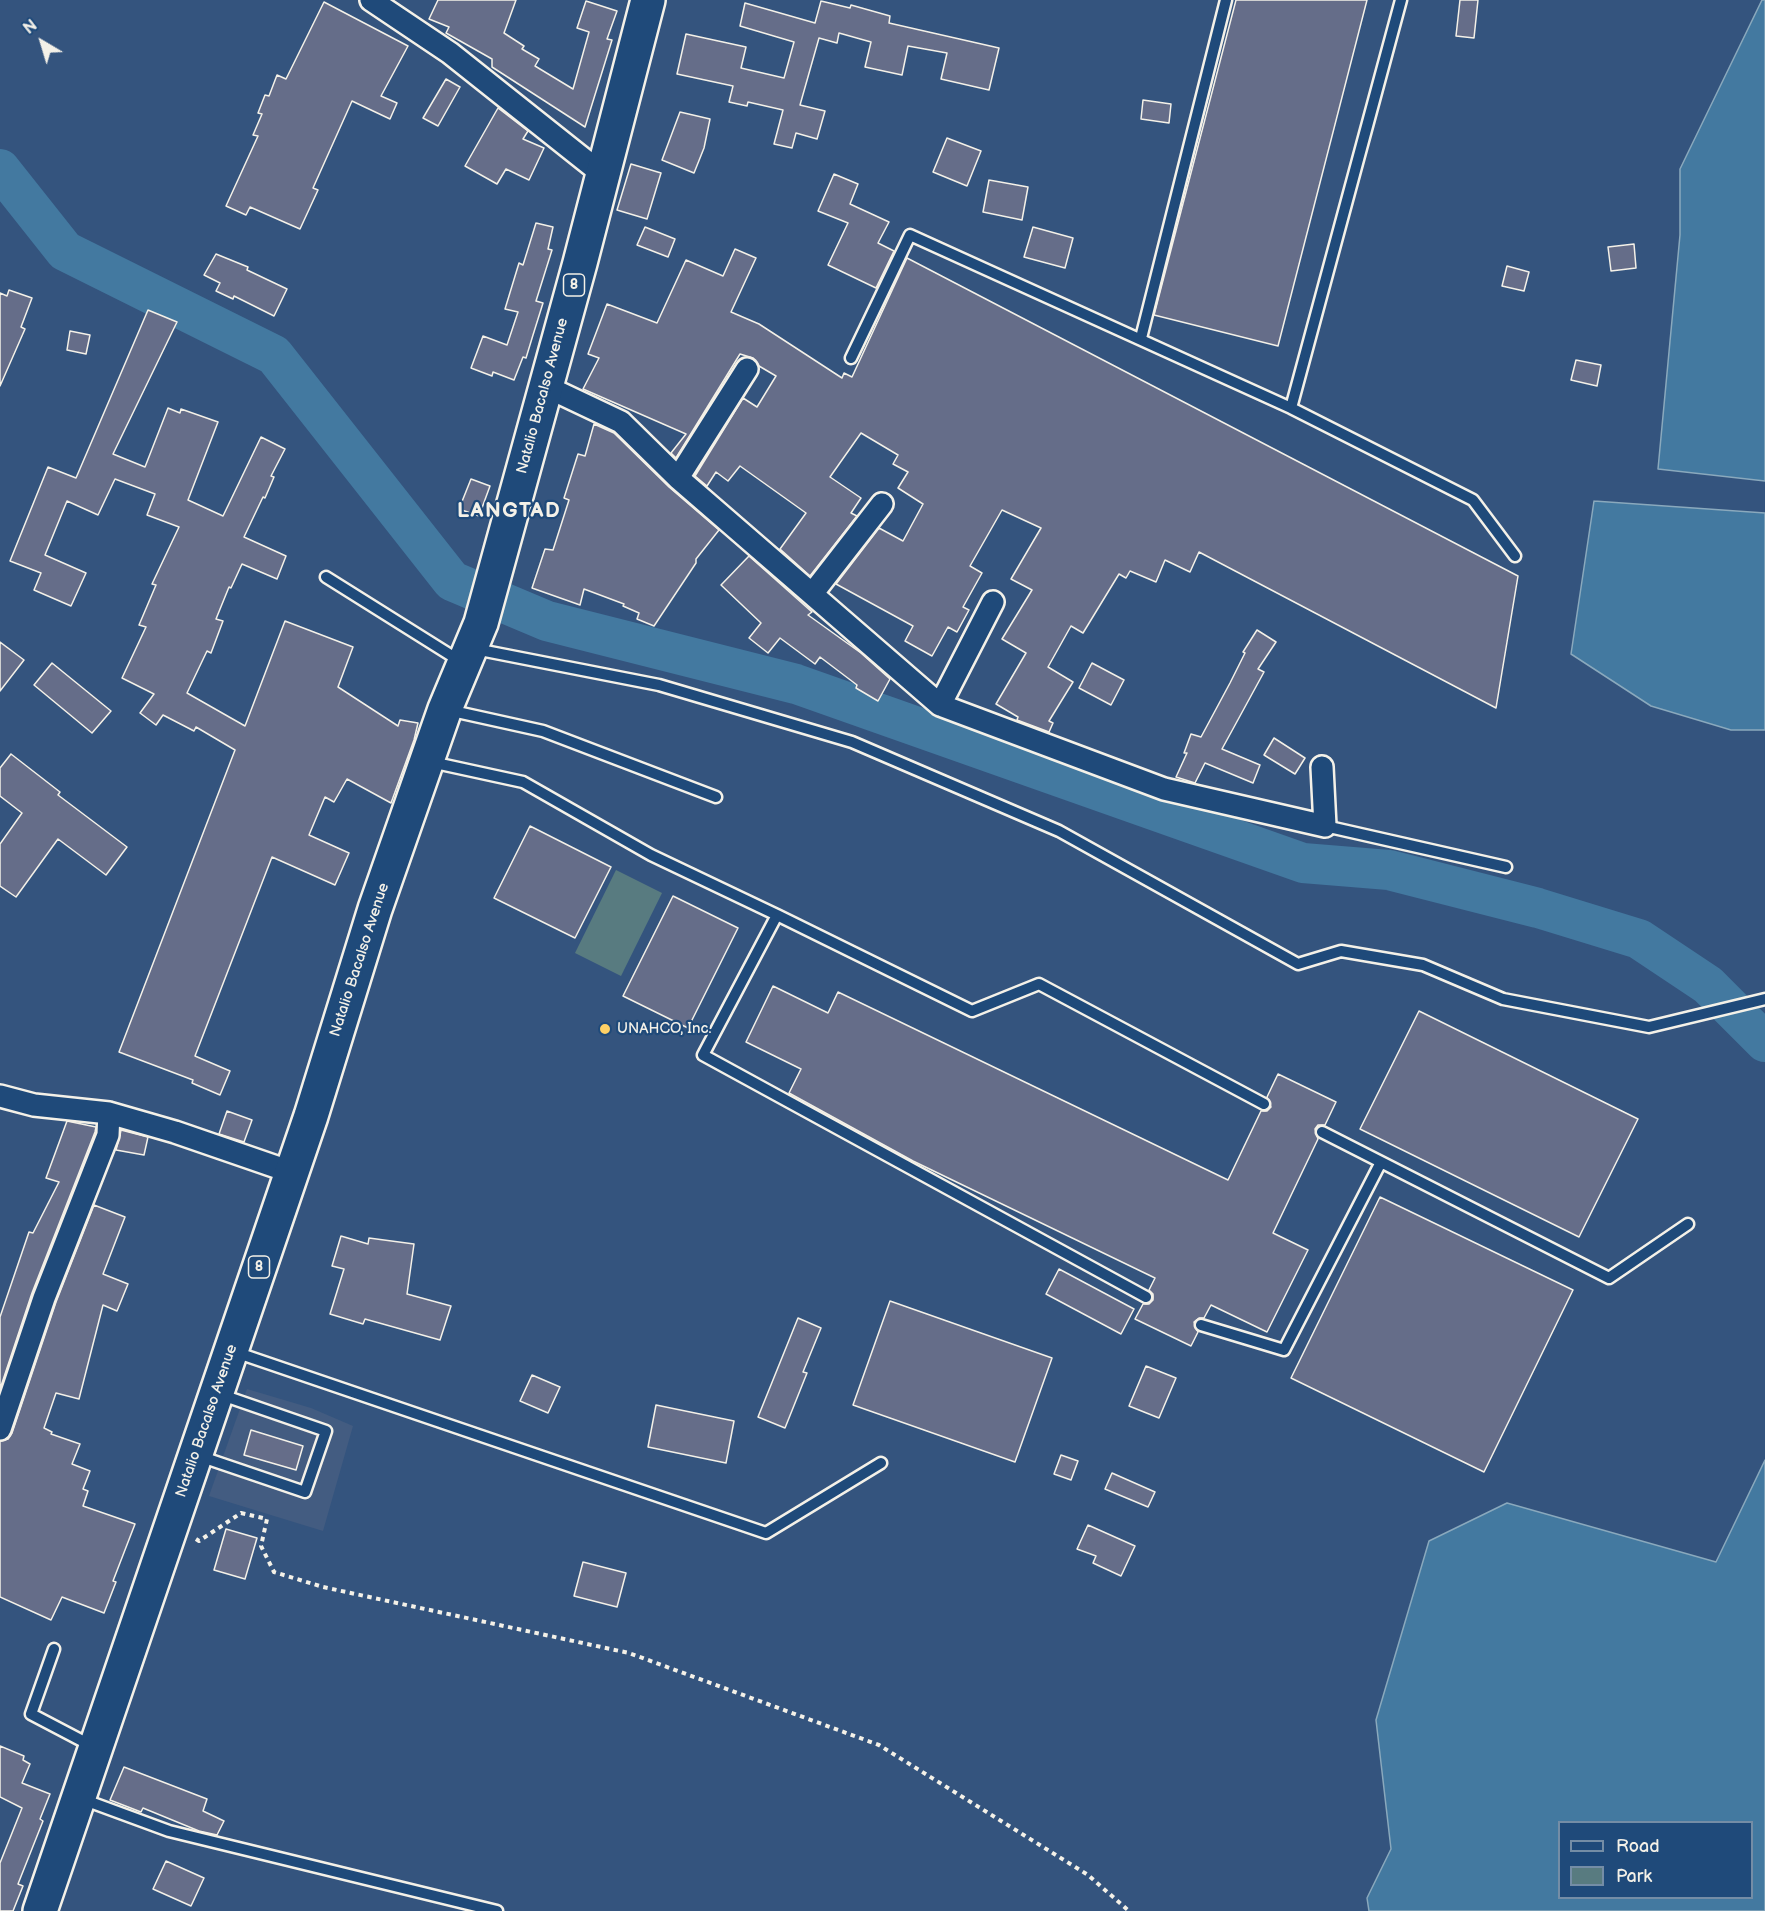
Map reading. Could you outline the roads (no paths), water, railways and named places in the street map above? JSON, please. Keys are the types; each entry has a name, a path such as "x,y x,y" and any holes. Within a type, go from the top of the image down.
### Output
{"highway":[{"name":"Natalio Bacalso Avenue","path":"40,1911 291,1172 375,909 445,709 471,645 497,570 648,0"}],"street":[{"path":"371,0 450,53 601,173"},
{"path":"678,478 747,369"},
{"path":"545,386 621,422 678,478 940,705 1164,789 1325,826 1322,767"},
{"path":"812,594 882,504"},
{"path":"940,705 993,602"},
{"path":"0,1096 34,1105 109,1113 176,1132 291,1172"},
{"path":"0,1429 44,1298 108,1135 109,1113"}],"lane":[{"path":"1142,338 1226,0"},
{"path":"1291,408 1401,0"},
{"path":"851,358 910,235 1142,338 1291,408 1473,500 1515,556"},
{"path":"326,577 471,645 659,685 852,742 1059,831 1298,964 1341,951 1423,965 1503,999 1649,1027 1760,1000"},
{"path":"445,709 543,731 716,797"},
{"path":"427,761 523,782 651,855 972,1011 1039,984 1264,1104"},
{"path":"1325,826 1506,867"},
{"path":"777,915 703,1055 1146,1297"},
{"path":"1322,1132 1380,1164 1609,1278 1688,1224"},
{"path":"1201,1325 1284,1350 1380,1164"},
{"path":"231,1350 766,1533 881,1463"},
{"path":"195,1454 305,1492 323,1441 326,1431 216,1393"},
{"path":"54,1649 31,1714 95,1748"},
{"path":"79,1798 170,1831 498,1911"}],"waterway":[{"path":"0,169 65,251 274,355 452,581 547,621 796,684 1303,863 1389,870 1538,908 1639,939 1708,985 1765,1042"}],"place":[{"name":"UNAHCO, Inc.","path":"605,1029"}],"district":[{"name":"LANGTAD","path":"509,512"}]}
